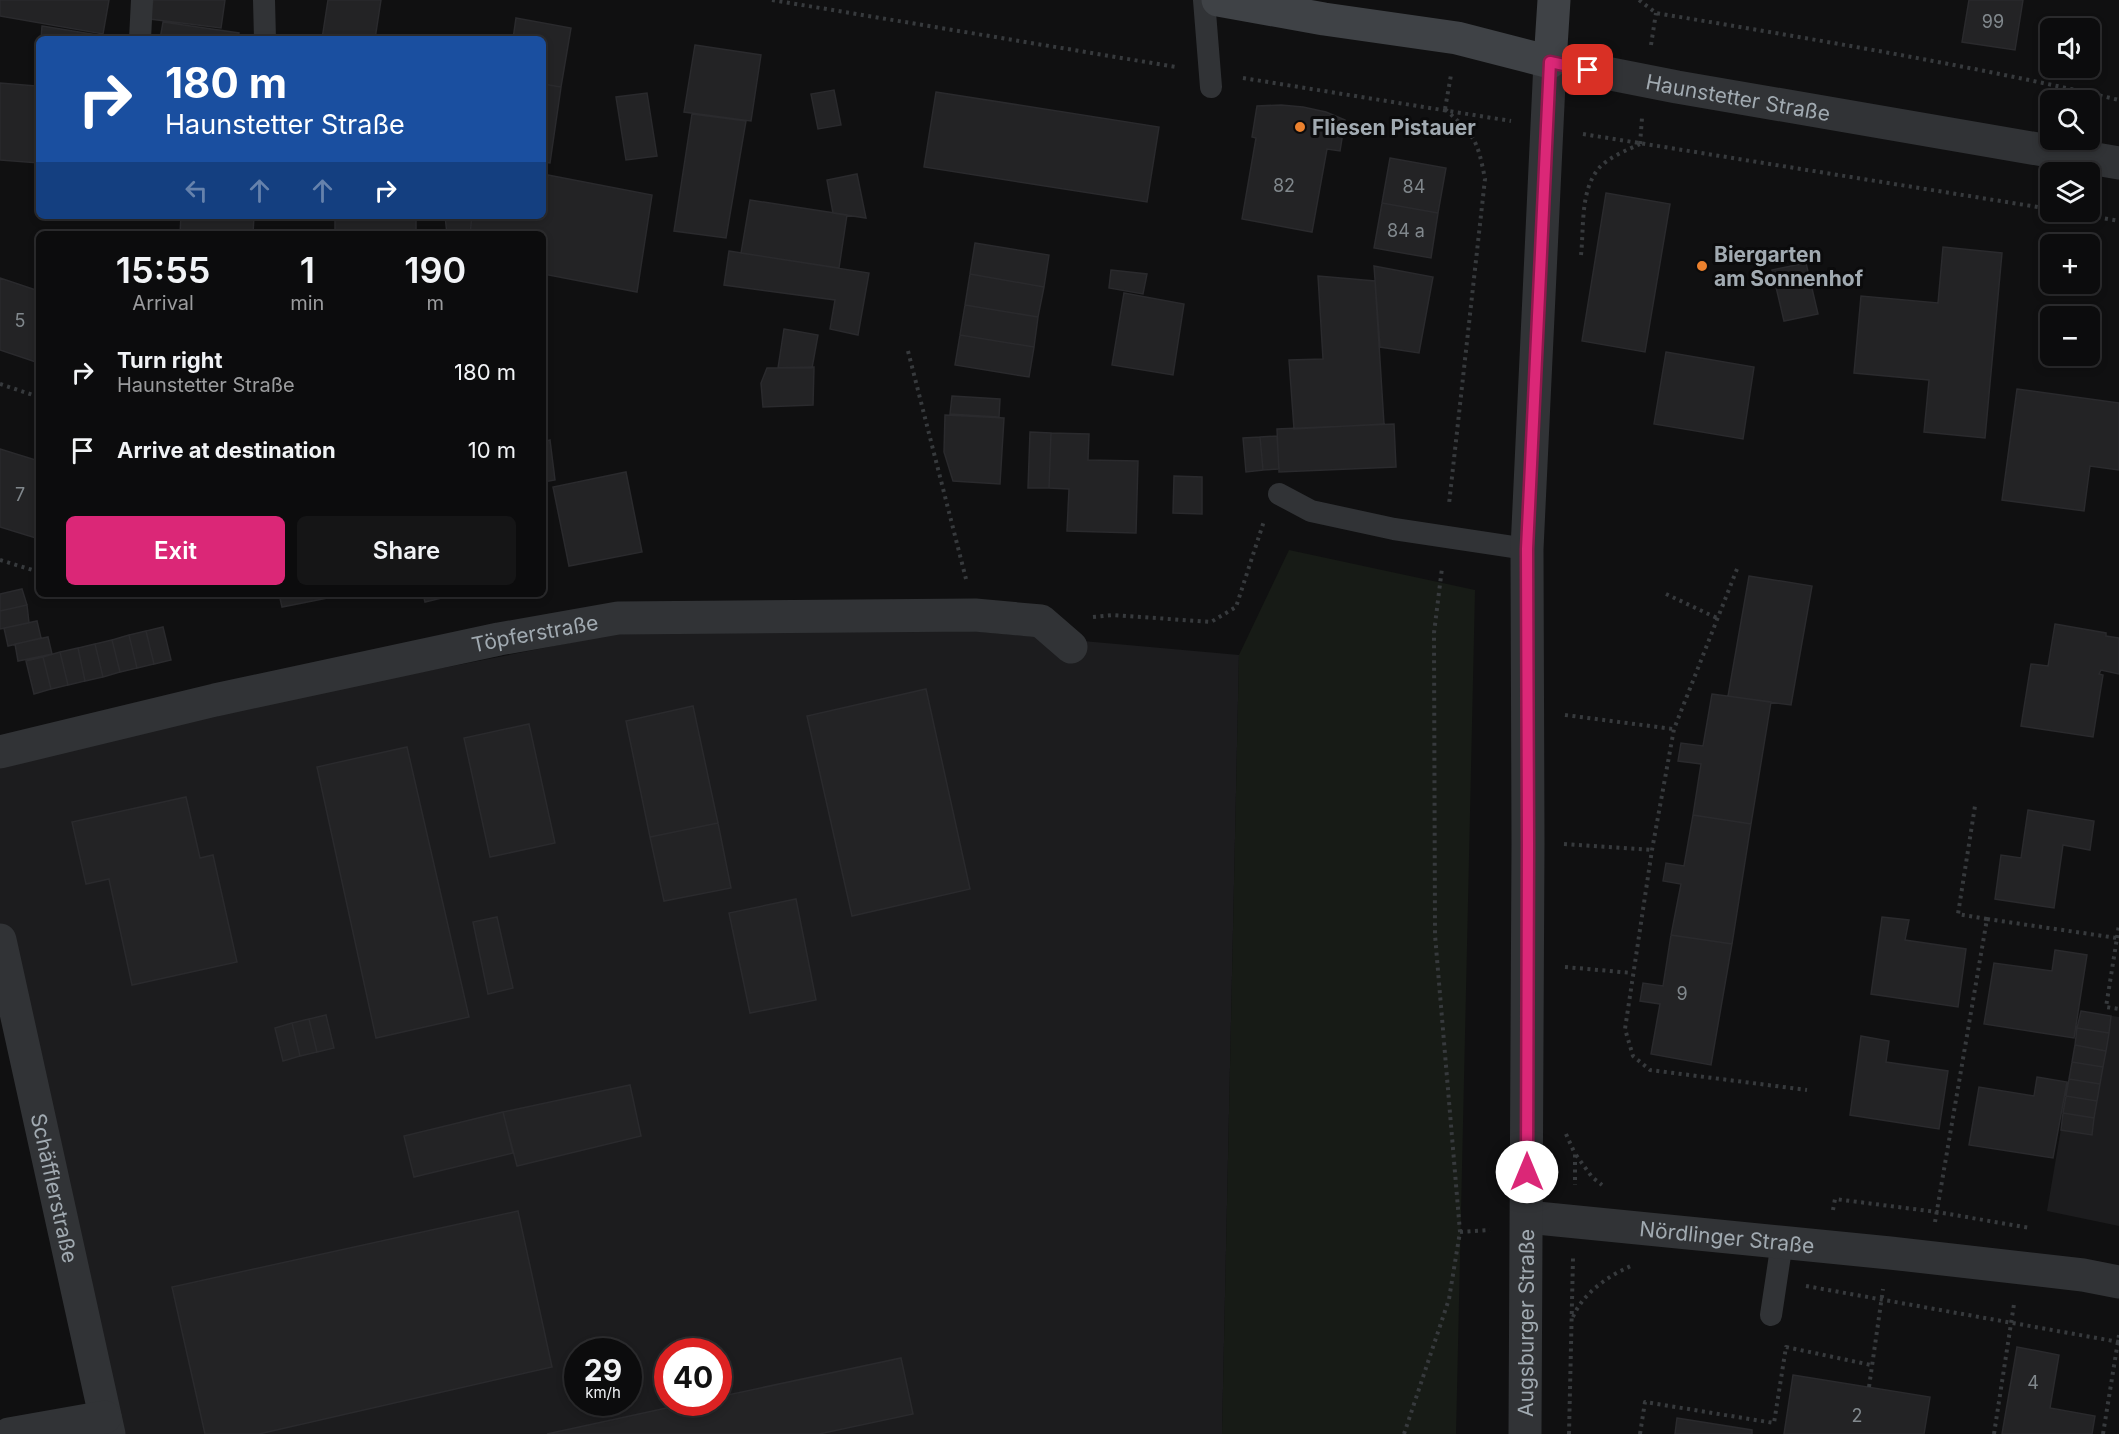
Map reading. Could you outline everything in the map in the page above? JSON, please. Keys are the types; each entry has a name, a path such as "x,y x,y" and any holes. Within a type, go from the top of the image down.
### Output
{"main road":[{"name":"Haunstetter Straße","path":"1218,0 1326,9 1457,38 1550,62"},
{"path":"1550,62 1554,0"}],"street":[{"name":"Haunstetter Straße","path":"1550,62 1667,86 2119,163"},
{"name":"Augsburger Straße","path":"1525,1434 1527,549 1550,62"},
{"name":"Töpferstraße","path":"0,752 215,700 499,639 618,618 975,615 1041,621"},
{"path":"1041,621 1071,646"},
{"name":"Schäfflerstraße","path":"0,940 107,1426"},
{"name":"Nördlinger Straße","path":"1527,1217 2020,1268 2083,1275 2119,1282"},
{"path":"9,1434 107,1426"}],"lane":[{"path":"140,36 142,0"},
{"path":"264,0 265,36"},
{"path":"1204,0 1210,80"},
{"path":"1279,494 1311,511 1394,529 1527,549"},
{"path":"1771,1315 1782,1242"}],"path":[{"path":"772,0 1210,80 1445,110 1470,132 1479,147 1485,179 1434,633 1435,935 1460,1232 1449,1299 1404,1434"},
{"path":"1639,0 1656,13 1785,34 2032,80 2119,100"},
{"path":"1581,263 1587,192 1599,168 1621,153 1640,144 2040,207"},
{"path":"2100,218 2119,221"},
{"path":"908,351 975,615"},
{"path":"0,384 36,396"},
{"path":"1041,621 1113,615 1211,622 1236,607 1264,521 1279,494"},
{"path":"0,560 36,571"},
{"path":"1737,569 1674,729 1652,850 1625,1029 1633,1056 1650,1070 1807,1090"},
{"path":"1666,594 1719,619"},
{"path":"1561,714 1674,729"},
{"path":"1975,806 1958,914 2117,939"},
{"path":"1563,855 1563,844 1652,850"},
{"path":"1928,1258 1987,919"},
{"path":"2119,924 2106,1007 2119,1009"},
{"path":"1564,956 1565,979"},
{"path":"1564,967 1633,973"},
{"path":"1566,1134 1575,1154 1569,1434"},
{"path":"1572,1320 1585,1297 1616,1272 1634,1264"},
{"path":"1994,1434 2020,1268"},
{"path":"1777,1281 2118,1342"},
{"path":"1869,1388 1881,1300"},
{"path":"2103,1434 2119,1335"},
{"path":"1640,1434 1645,1401 1774,1423 1786,1347 1871,1365"}],"shaded area":[{"path":"1289,550 1475,590 1456,1434 1222,1434 1239,655"},
{"path":"737,610 1239,655 1222,1434 56,1434 104,1424 0,983 0,755"},
{"path":"2081,1011 2119,1017 2119,1226 2047,1211"}],"building":[{"path":"0,0 109,0 103,34 0,16"},
{"path":"153,0 225,0 221,28 150,19"},
{"path":"328,0 381,0 375,36 322,36"},
{"path":"1969,0 2023,0 2015,50 1962,42"},
{"path":"516,18 571,28 561,87 546,84 546,36 513,36"},
{"path":"163,22 239,33 238,36 161,36"},
{"path":"42,26 103,36 41,36"},
{"path":"695,45 761,55 751,121 684,112"},
{"path":"0,83 36,86 36,163 0,160"},
{"path":"546,84 561,87 550,163 546,162"},
{"path":"834,90 841,125 818,129 811,94"},
{"path":"936,92 1159,127 1147,202 924,167"},
{"path":"647,93 657,156 626,160 616,97"},
{"path":"1281,105 1326,112 1345,120 1340,151 1327,149 1312,232 1242,219 1256,138 1252,137 1257,106"},
{"path":"692,114 746,121 726,238 674,231"},
{"path":"1390,158 1446,168 1438,213 1382,203"},
{"path":"857,174 866,218 833,213 827,180"},
{"path":"548,175 652,195 637,292 546,275 546,231 470,231 472,219 546,219"},
{"path":"1606,193 1670,204 1645,352 1582,341"},
{"path":"750,200 847,215 839,268 741,253"},
{"path":"1382,203 1438,213 1431,258 1374,248"},
{"path":"181,219 254,219 253,231 180,231"},
{"path":"335,219 416,219 416,231 335,231"},
{"path":"445,219 472,219 470,231 447,231"},
{"path":"975,243 1049,255 1044,287 970,274"},
{"path":"1943,247 2002,253 1985,438 1924,432 1929,380 1854,373 1861,296 1938,303"},
{"path":"729,251 869,273 858,335 830,329 835,300 724,285"},
{"path":"1806,263 1818,314 1784,321 1772,270"},
{"path":"1374,266 1433,277 1419,353 1380,347"},
{"path":"1111,270 1147,274 1143,294 1109,288"},
{"path":"970,274 1044,287 1038,317 965,305"},
{"path":"1318,276 1375,281 1384,424 1294,429 1289,360 1323,359"},
{"path":"0,278 36,290 36,362 0,350"},
{"path":"1124,293 1184,304 1173,375 1112,365"},
{"path":"965,305 1038,317 1034,347 960,335"},
{"path":"784,329 818,335 812,368 778,368"},
{"path":"960,335 1034,347 1029,377 955,365"},
{"path":"1666,352 1754,367 1743,439 1654,424"},
{"path":"814,367 813,405 763,407 761,383 767,368"},
{"path":"2017,389 2119,403 2119,470 2090,466 2084,511 2002,500"},
{"path":"952,396 1000,399 999,417 950,414"},
{"path":"945,415 1004,418 1000,484 953,481 944,452"},
{"path":"1394,424 1396,467 1279,472 1277,429"},
{"path":"1030,432 1051,433 1049,488 1028,488"},
{"path":"1051,433 1089,434 1088,460 1138,461 1136,533 1067,531 1069,489 1049,488"},
{"path":"1277,436 1279,469 1263,470 1260,437"},
{"path":"1260,437 1263,470 1246,472 1243,438"},
{"path":"550,440 555,480 546,482 546,441"},
{"path":"0,449 36,460 36,538 0,527"},
{"path":"626,472 642,552 569,566 553,487"},
{"path":"1174,476 1202,477 1202,514 1173,513"},
{"path":"1749,576 1812,586 1791,705 1728,696"},
{"path":"22,589 27,605 0,611 0,594"},
{"path":"280,597 333,597 282,607"},
{"path":"424,597 446,597 425,602"},
{"path":"27,605 29,623 0,629 0,611"},
{"path":"37,621 41,638 8,646 4,628"},
{"path":"2055,624 2106,633 2106,636 2119,638 2119,674 2101,670 2099,674 2103,675 2093,737 2021,726 2031,664 2048,666"},
{"path":"163,627 171,660 154,664 146,631"},
{"path":"146,631 154,664 137,668 129,635"},
{"path":"129,635 137,668 120,672 112,640"},
{"path":"48,637 52,654 18,661 15,644"},
{"path":"112,640 120,672 103,677 95,644"},
{"path":"95,644 103,677 85,681 78,648"},
{"path":"78,648 85,681 68,685 60,652"},
{"path":"60,652 68,685 51,689 43,657"},
{"path":"43,657 51,689 34,694 26,661"},
{"path":"926,689 970,889 852,916 807,716"},
{"path":"1712,694 1771,702 1751,824 1693,815 1701,764 1678,761 1681,743 1703,746"},
{"path":"693,706 718,823 650,837 626,721"},
{"path":"529,724 555,843 490,857 464,738"},
{"path":"407,747 469,1017 376,1038 317,767"},
{"path":"186,797 200,858 213,855 237,962 132,985 109,879 86,884 72,822"},
{"path":"2028,810 2094,821 2090,850 2063,845 2054,908 1995,899 2001,855 2021,858"},
{"path":"1693,815 1751,824 1732,944 1671,935 1681,884 1663,881 1666,863 1684,866"},
{"path":"718,823 731,888 664,901 650,837"},
{"path":"796,899 816,1000 750,1013 729,913"},
{"path":"497,917 513,988 488,994 473,922"},
{"path":"1882,917 1909,920 1905,940 1966,949 1958,1007 1871,994"},
{"path":"1671,935 1732,944 1711,1065 1651,1054 1660,1004 1640,1001 1643,983 1663,986"},
{"path":"2055,950 2087,955 2074,1038 1984,1024 1994,963 2052,971"},
{"path":"2081,1011 2111,1016 2109,1033 2077,1028"},
{"path":"326,1015 334,1048 317,1052 309,1019"},
{"path":"309,1019 317,1052 300,1056 292,1023"},
{"path":"292,1023 300,1056 283,1061 275,1028"},
{"path":"2077,1028 2109,1033 2106,1051 2075,1045"},
{"path":"1861,1036 1889,1041 1886,1062 1948,1071 1939,1129 1850,1115"},
{"path":"2075,1045 2106,1051 2103,1067 2072,1062"},
{"path":"2072,1062 2103,1067 2100,1084 2069,1079"},
{"path":"2037,1077 2067,1082 2053,1158 1969,1145 1979,1087 2034,1096"},
{"path":"2069,1079 2100,1084 2097,1101 2066,1096"},
{"path":"630,1085 641,1136 517,1166 503,1112"},
{"path":"2066,1096 2097,1101 2094,1118 2063,1113"},
{"path":"503,1112 513,1153 414,1177 404,1136"},
{"path":"2063,1113 2094,1118 2092,1135 2061,1130"},
{"path":"518,1211 552,1367 259,1434 205,1434 172,1287"},
{"path":"2017,1347 2059,1355 2050,1408 2095,1416 2092,1434 2002,1434"},
{"path":"901,1358 913,1414 819,1434 547,1434 630,1416 642,1416 642,1413 654,1411 654,1416 732,1416 732,1394"},
{"path":"1793,1375 1930,1397 1924,1434 1784,1434"},
{"path":"1677,1418 1752,1430 1752,1434 1675,1434"}],"place":[{"name":"Fliesen Pistauer","path":"1300,127"},
{"name":"Biergarten am Sonnenhof","path":"1702,266"}],"route":[{"path":"1527,1172 1527,549 1550,62 1588,70"}]}
